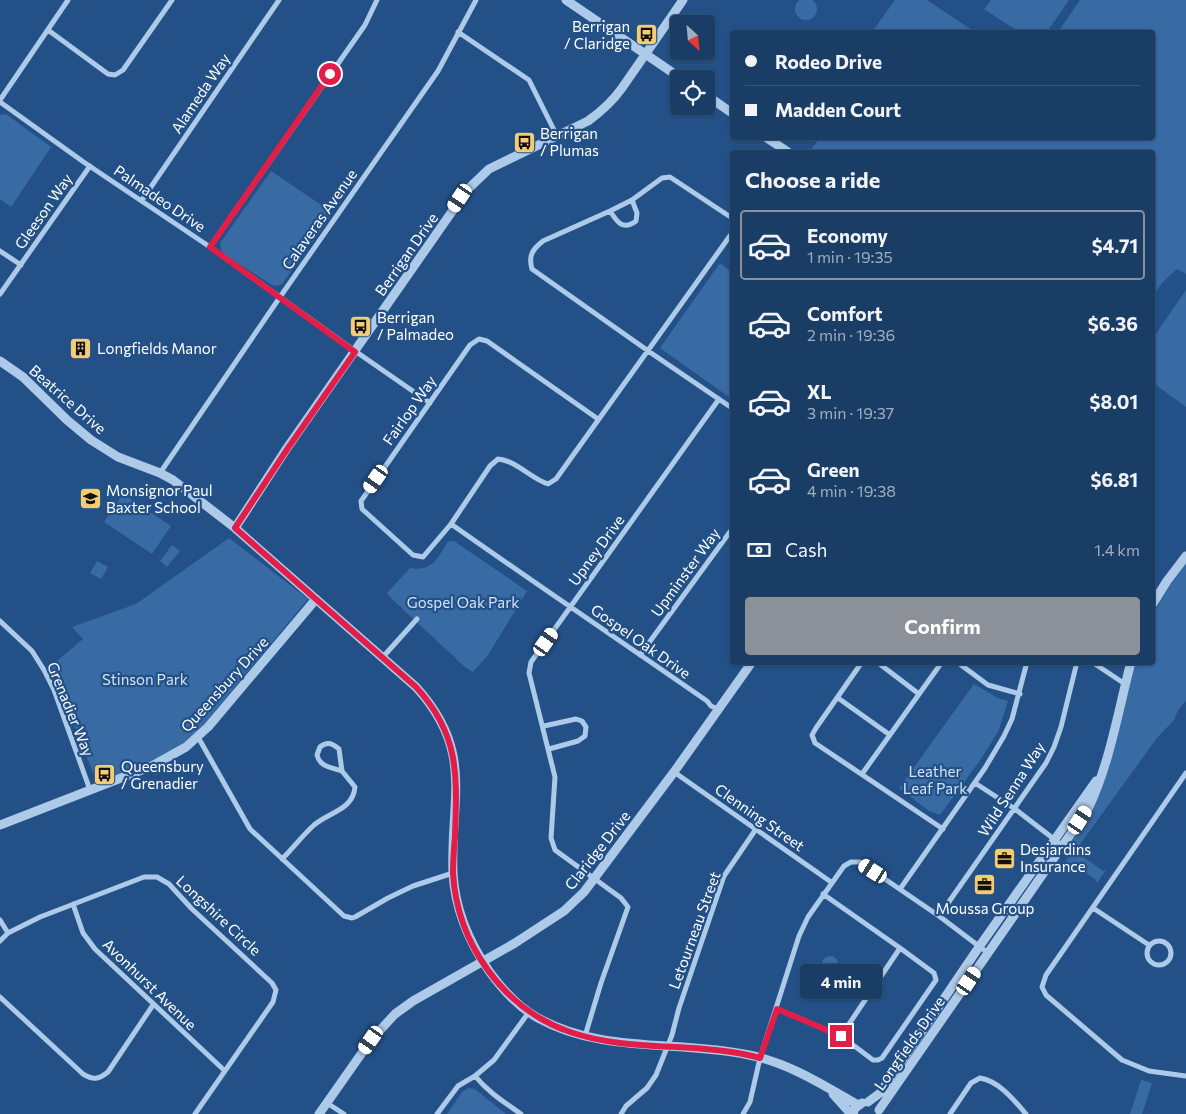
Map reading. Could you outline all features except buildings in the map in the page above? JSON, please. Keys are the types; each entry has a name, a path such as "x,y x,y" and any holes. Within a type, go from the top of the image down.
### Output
{"street":[{"path":"0,101 68,0"},
{"path":"48,30 108,74 115,75 123,70 172,0"},
{"name":"Alameda Way","path":"142,200 279,0"},
{"path":"210,247 365,25 377,0"},
{"name":"Calaveras Avenue","path":"160,474 280,297 438,71 476,0"},
{"name":"Berrigan Drive","path":"235,528 460,198 476,179 503,161 588,121 601,112 613,101 683,0"},
{"path":"570,1 670,71"},
{"path":"458,32 529,80 557,136"},
{"name":"Palmadeo Drive","path":"0,101 90,166 210,247 355,352 430,402"},
{"path":"715,101 730,112"},
{"path":"770,140 785,150"},
{"name":"Gleeson Way","path":"0,294 90,166"},
{"path":"730,217 670,176 662,178 632,200 543,241 535,247 530,260 532,269 730,406"},
{"path":"610,211 618,224 624,226 631,225 636,221 632,200"},
{"name":"Fairlop Way","path":"598,420 487,341 479,339 470,344 361,501 362,509 413,555 423,557 451,524 490,466 498,459 507,460 548,484 556,479 730,236"},
{"path":"0,251 21,265"},
{"name":"Beatrice Drive","path":"0,361 23,377 91,440 118,457 160,474 179,485 235,528 416,687 430,703 445,731 455,762 453,873 457,902 474,947 483,962 500,986 519,1005 549,1023 585,1036 641,1046 667,1046 730,1052 782,1064 804,1074 858,1105"},
{"name":"Upney Drive","path":"595,878 555,850 552,838 555,777 530,673 531,662 720,399"},
{"name":"Gospel Oak Drive","path":"451,524 640,654 707,701 711,706 718,709"},
{"name":"Upminster Way","path":"640,654 730,532"},
{"path":"1155,600 1186,556"},
{"name":"Queensbury Drive","path":"0,824 152,766 186,746 198,737 316,599"},
{"path":"382,658 417,619"},
{"name":"Grenadier Way","path":"0,620 32,651 44,670 54,690 90,790"},
{"name":"Claridge Drive","path":"319,1114 371,1040 395,1014 413,1001 483,962 564,911 584,892 674,772 750,665"},
{"path":"860,665 816,728 812,735 815,743 943,829"},
{"path":"881,665 919,694"},
{"path":"862,774 940,665"},
{"path":"961,665 988,685 1020,694"},
{"path":"900,889 975,783 1004,736 1020,694 1026,665"},
{"name":"Wild Senna Way","path":"939,916 1046,763 1054,747 1076,665"},
{"path":"1096,665 1125,684"},
{"name":"Longfields Drive","path":"880,1112 1088,809 1105,766 1130,665"},
{"path":"838,698 890,735"},
{"path":"544,726 576,718 582,721 586,727 585,736 578,741 549,749"},
{"path":"198,737 250,829 344,916 352,918 414,886 453,873"},
{"path":"282,859 312,826 352,800 355,787 342,771 339,749 331,743 320,747 316,755 320,762 323,765 342,771"},
{"name":"Longfields Drive","path":"868,1102 880,1093 1105,766"},
{"name":"Clenning Street","path":"674,772 831,882"},
{"path":"1186,773 1046,975 1042,987 1046,995 1122,1060 1149,1071 1186,1076"},
{"path":"975,783 1015,809 1063,846"},
{"name":"Letourneau Street","path":"621,1114 626,1106 647,1088 656,1075 724,876 756,829"},
{"path":"743,1114 750,1102 760,1058 799,936 808,916 844,866 851,862 860,862 939,916 988,953"},
{"name":"Longshire Circle","path":"0,941 8,933 40,916 144,877 157,877 169,884 192,909 272,983 276,990 273,1002 195,1114"},
{"path":"585,1036 628,907 595,878"},
{"path":"777,1009 841,1036 873,1060 878,1060 882,1058 936,980 934,973 823,894"},
{"name":"Avonhurst Avenue","path":"73,904 83,933 94,949 225,1071"},
{"path":"1093,908 1149,946"},
{"path":"0,920 8,933"},
{"path":"1155,941 1166,942 1170,949 1169,960 1166,963 1157,965 1150,961 1146,954 1149,946 1155,941"},
{"path":"841,1036 900,948"},
{"path":"0,997 83,1074 93,1079 100,1078 108,1072 153,1005"},
{"path":"437,1114 458,1086 475,1076 502,1051 529,1012"},
{"path":"475,1076 497,1098 521,1114"},
{"path":"950,1114 971,1083 980,1078 989,1080 1012,1098 1026,1114"},
{"name":"Beatrice Drive","path":"828,1088 852,1114"},
{"path":"852,1114 858,1105 868,1102 876,1106 880,1112"},
{"path":"327,1103 344,1114"}],"green space":[{"path":"810,-1 817,9 814,17 806,20 798,17 795,9 798,1"},
{"path":"895,0 927,0 972,30 873,30"},
{"path":"991,0 1069,0 1048,30 1016,30 984,9"},
{"path":"1080,0 1186,0 1186,274 1177,269 1162,283 1155,293 1155,150 811,150 818,140 1155,140 1155,30 1059,30"},
{"path":"6,114 51,147 11,207 0,199 0,115"},
{"path":"271,171 333,213 282,284 278,286 272,285 222,253 220,243"},
{"path":"720,263 730,271 730,398 660,348"},
{"path":"1186,290 1186,407 1155,384 1155,335"},
{"path":"123,494 171,526 152,554 104,522"},
{"name":"Stinson Park","path":"229,538 308,599 200,729 182,744 161,757 104,781 95,778 51,666 83,639 72,627 136,604"},
{"name":"Gospel Oak Park","path":"454,541 527,591 488,655 473,672 465,667 387,593 410,568 418,569 429,566 448,542"},
{"path":"172,545 180,551 167,567 160,561"},
{"path":"97,561 108,567 101,579 90,573"},
{"path":"1186,564 1186,701 1178,710 1174,720 1157,738 1078,847 1079,854 1103,871 1106,870 1097,883 1096,880 1073,863 1063,865 1072,852 1067,847 1092,810 1133,665 1155,665 1155,611"},
{"name":"Leather Leaf Park","path":"974,684 998,698 1008,701 998,732 981,759 940,815 929,811 899,788"},
{"path":"830,956 836,958 838,964 836,970 830,972 824,970 822,964 824,958"},
{"path":"1141,1080 1152,1083 1142,1114 1130,1114"},
{"path":"468,1088 475,1089 506,1114 447,1114 462,1092"}],"place":[{"name":"Berrigan / Claridge","path":"646,35"},
{"name":"Berrigan / Plumas","path":"524,142"},
{"name":"Berrigan / Palmadeo","path":"361,326"},
{"name":"Longfields Manor","path":"81,348"},
{"name":"Monsignor Paul Baxter School","path":"90,499"},
{"name":"Queensbury / Grenadier","path":"105,775"},
{"name":"Desjardins Insurance","path":"1004,858"},
{"name":"Moussa Group","path":"985,885"}],"route":[{"path":"330,74 210,247 355,352 235,528 416,687 435,711 449,741 455,762 453,873 457,902 470,939 483,962 500,986 519,1005 537,1018 569,1032 596,1039 641,1046 667,1046 723,1051 760,1058 777,1009 841,1036"}]}
